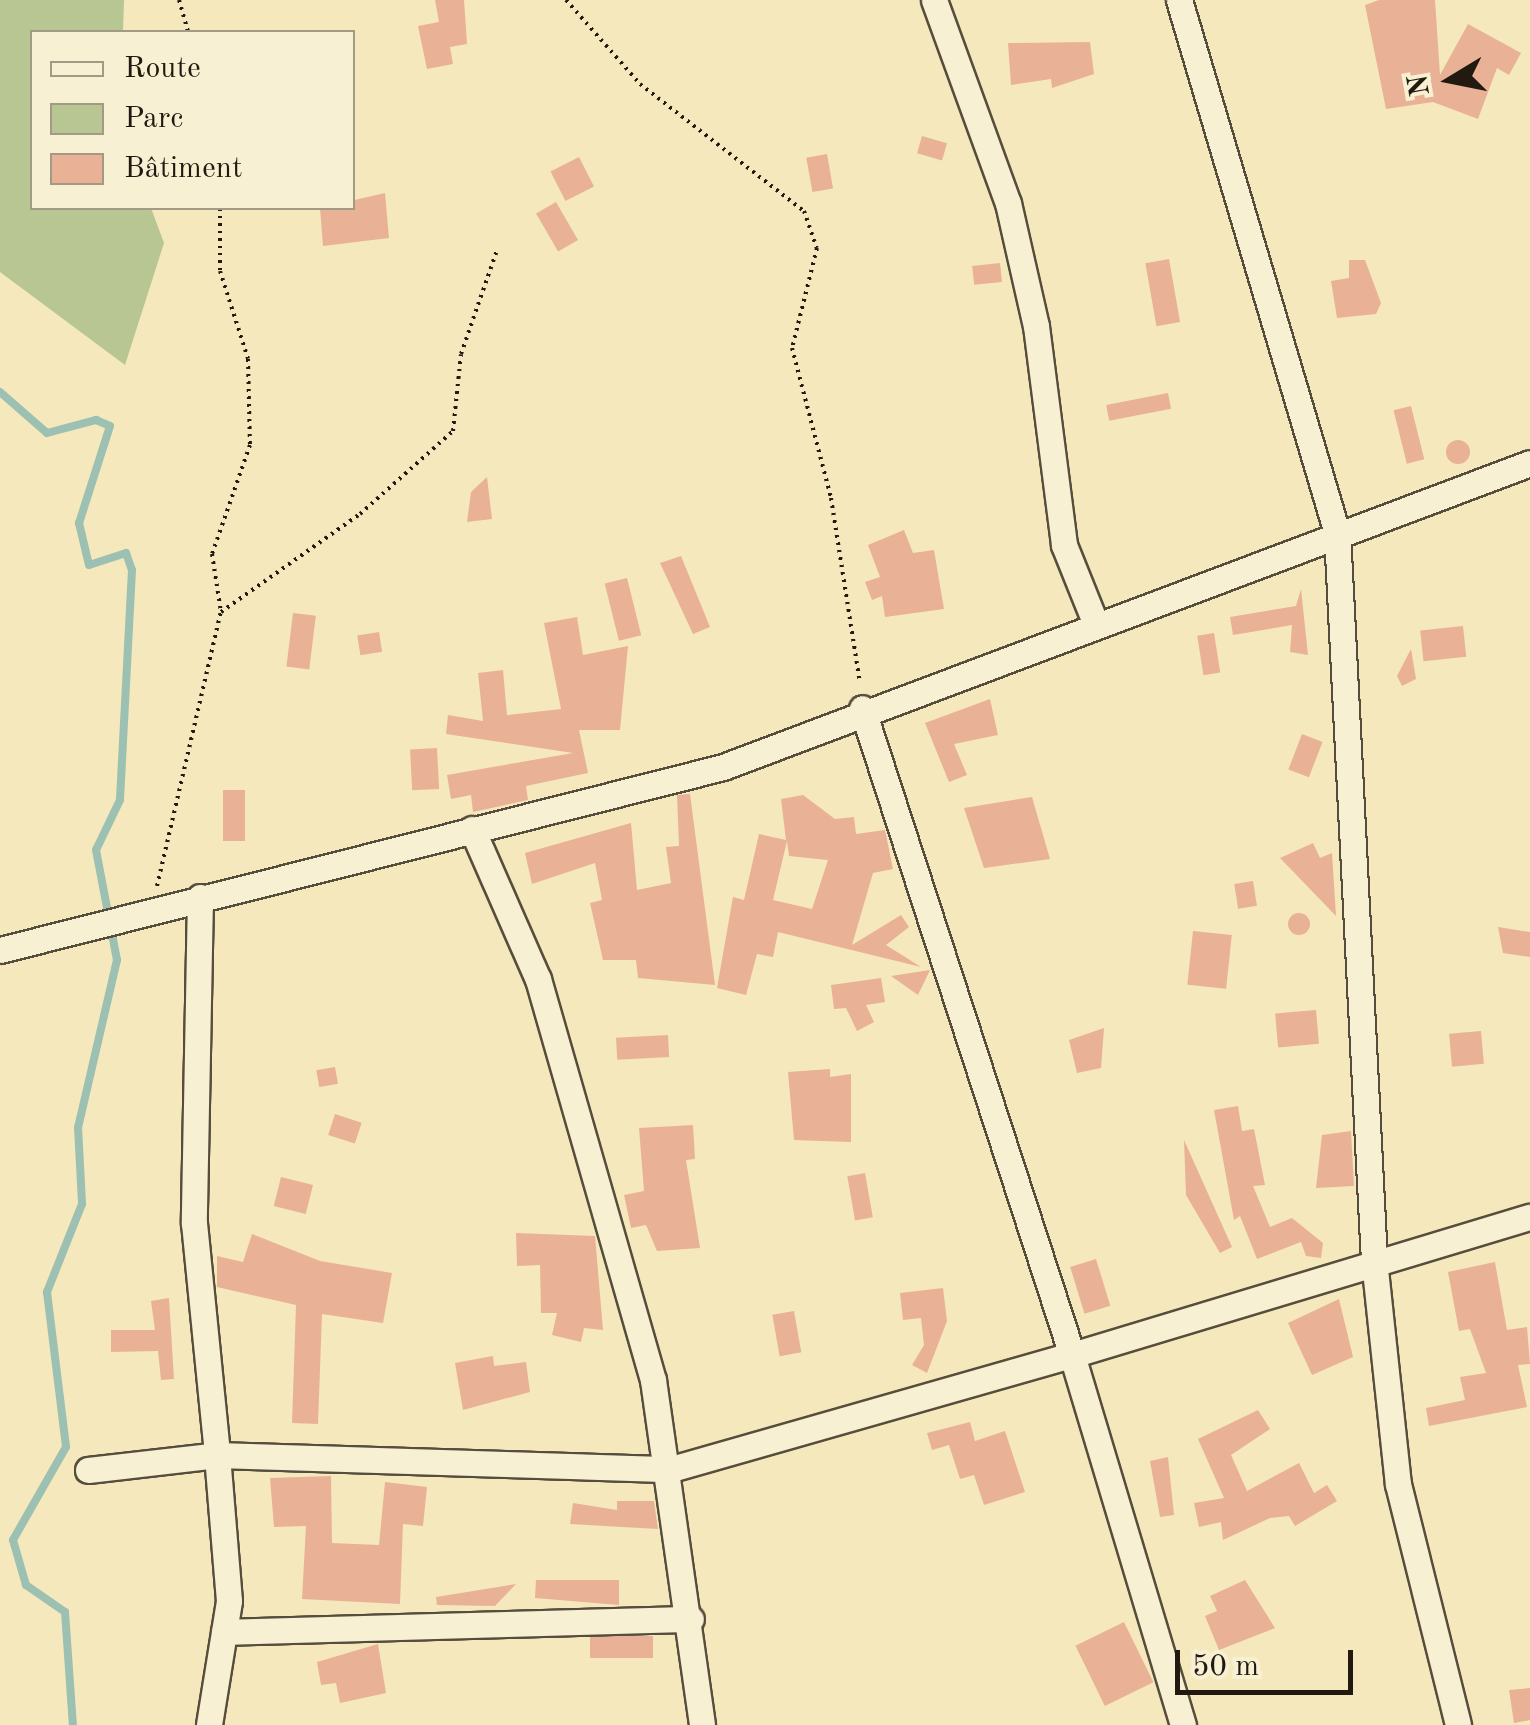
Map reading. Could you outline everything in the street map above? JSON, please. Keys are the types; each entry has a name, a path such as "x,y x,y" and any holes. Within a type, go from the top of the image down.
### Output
{"street":[{"path":"934,0 1008,204 1036,326 1064,545 1095,622"},
{"path":"1179,0 1337,533 1374,1260 1398,1484 1458,1725"},
{"path":"0,950 200,896 723,768 862,708 1530,462"},
{"path":"862,708 1072,1355 1180,1724"},
{"path":"472,829 538,979 672,1469 702,1725"},
{"path":"200,896 194,1223 216,1456 224,1632 209,1725"},
{"path":"88,1470 216,1456 672,1469 1072,1355 1374,1260 1530,1217"},
{"path":"224,1632 691,1619"}],"path":[{"path":"179,0 187,30"},
{"path":"566,0 640,84 804,211 817,248 792,348 830,498 862,708"},
{"path":"140,914 221,612 212,554 250,445 248,358 220,271 220,210"},
{"path":"221,612 360,514 453,431 461,354 497,250"}],"green space":[{"path":"0,0 124,0 123,30 30,30 30,210 152,210 164,243 125,365 0,272"}],"building":[{"path":"435,0 464,0 467,44 450,47 453,64 427,69 418,26 439,22"},
{"path":"1379,0 1435,0 1440,75 1468,24 1521,53 1509,75 1497,68 1478,119 1433,102 1386,109 1365,5"},
{"path":"1090,42 1094,74 1052,88 1051,79 1011,85 1008,43"},
{"path":"922,136 947,143 942,160 917,153"},
{"path":"827,154 833,188 812,192 806,158"},
{"path":"579,157 594,186 565,201 550,172"},
{"path":"385,193 389,238 323,246 320,210 355,210 355,200"},
{"path":"556,202 578,240 558,252 536,214"},
{"path":"1169,259 1180,322 1156,326 1145,263"},
{"path":"1349,260 1365,260 1381,303 1376,314 1337,318 1331,281 1349,278"},
{"path":"1000,263 1002,282 974,285 972,266"},
{"path":"1168,393 1171,409 1109,421 1106,405"},
{"path":"1411,406 1424,459 1407,464 1394,410"},
{"path":"1458,440 1470,452 1458,464 1446,452"},
{"path":"487,477 492,519 467,522 471,492"},
{"path":"904,530 913,553 934,550 944,609 885,617 882,596 872,600 865,582 880,577 868,545"},
{"path":"681,556 710,627 693,634 660,563"},
{"path":"627,578 641,635 619,641 605,584"},
{"path":"1301,589 1308,655 1290,652 1292,625 1233,635 1230,617 1296,606"},
{"path":"293,613 316,616 309,669 286,667"},
{"path":"577,617 583,655 628,646 620,730 579,730 588,773 526,786 528,800 473,812 471,795 451,799 447,775 573,753 446,734 448,715 483,721 478,673 503,670 507,715 561,709 544,623"},
{"path":"1463,626 1466,657 1423,661 1420,630"},
{"path":"379,632 382,652 360,655 357,635"},
{"path":"1214,633 1220,673 1203,675 1197,636"},
{"path":"1411,649 1416,679 1402,686 1397,676"},
{"path":"990,699 998,735 954,744 967,775 949,782 925,723"},
{"path":"1302,734 1323,742 1309,777 1288,769"},
{"path":"437,748 439,789 412,790 410,749"},
{"path":"223,790 245,790 245,841 223,841"},
{"path":"690,794 715,985 638,978 636,960 603,960 590,903 602,900 595,863 532,884 525,853 631,823 637,890 671,883 666,847 679,846 677,795"},
{"path":"803,795 835,819 854,817 856,834 885,830 893,869 873,873 852,945 901,915 909,927 886,945 921,967 778,932 773,957 757,954 746,995 717,988 733,897 744,900 759,834 786,840 781,799","holes":["787,841 789,856 828,860 812,909 773,900"]},
{"path":"1032,797 1050,859 984,868 964,808"},
{"path":"1313,843 1320,858 1332,853 1336,916 1280,858"},
{"path":"1253,881 1257,906 1238,909 1234,884"},
{"path":"1295,913 1303,913 1310,924 1303,935 1295,935 1288,928 1288,920"},
{"path":"1498,927 1530,932 1530,957 1503,953"},
{"path":"1193,931 1232,935 1226,989 1187,985"},
{"path":"930,970 918,995 891,976"},
{"path":"881,978 885,1002 866,1005 874,1022 857,1031 846,1008 834,1009 831,985"},
{"path":"1316,1010 1319,1044 1278,1047 1275,1014"},
{"path":"1104,1028 1101,1068 1077,1073 1069,1040"},
{"path":"1481,1031 1484,1064 1452,1067 1449,1034"},
{"path":"668,1035 669,1057 617,1060 616,1038"},
{"path":"335,1067 338,1084 319,1087 316,1070"},
{"path":"830,1069 830,1077 851,1074 851,1142 794,1140 788,1072"},
{"path":"1238,1106 1242,1131 1254,1129 1265,1185 1253,1186 1270,1227 1292,1218 1323,1243 1321,1258 1306,1256 1301,1242 1257,1259 1240,1216 1234,1220 1214,1110"},
{"path":"335,1114 362,1123 355,1144 328,1135"},
{"path":"693,1125 695,1159 686,1160 700,1248 657,1251 646,1225 631,1228 624,1195 644,1191 639,1128"},
{"path":"1351,1131 1354,1186 1316,1188 1322,1135"},
{"path":"1184,1140 1232,1247 1220,1253 1186,1195"},
{"path":"865,1173 873,1217 855,1220 847,1176"},
{"path":"281,1177 313,1185 306,1214 274,1206"},
{"path":"516,1233 595,1236 603,1330 584,1328 581,1342 552,1335 557,1313 541,1313 540,1265 517,1266"},
{"path":"252,1234 320,1261 392,1273 383,1323 322,1314 318,1424 292,1423 296,1305 217,1287 217,1256 243,1262"},
{"path":"1096,1259 1110,1306 1085,1314 1070,1267"},
{"path":"1495,1262 1507,1330 1527,1327 1530,1364 1518,1365 1527,1407 1429,1426 1426,1408 1465,1400 1460,1377 1486,1373 1470,1329 1459,1331 1448,1272"},
{"path":"943,1288 947,1321 927,1373 912,1365 924,1345 921,1318 903,1320 900,1293"},
{"path":"169,1298 174,1379 161,1380 158,1351 111,1352 111,1330 155,1330 151,1301"},
{"path":"1339,1299 1353,1357 1312,1375 1288,1323"},
{"path":"794,1311 801,1352 780,1356 772,1315"},
{"path":"493,1356 494,1366 526,1362 530,1392 463,1410 455,1363"},
{"path":"1258,1410 1270,1429 1231,1455 1247,1491 1299,1463 1314,1493 1327,1485 1337,1501 1295,1526 1289,1516 1270,1518 1223,1540 1221,1522 1199,1527 1194,1503 1224,1498 1198,1439"},
{"path":"970,1422 975,1441 1005,1431 1025,1492 984,1505 974,1475 960,1479 949,1445 932,1450 927,1433"},
{"path":"1168,1457 1174,1515 1160,1517 1150,1461"},
{"path":"331,1476 332,1543 379,1545 385,1482 427,1487 423,1526 403,1524 400,1604 302,1599 306,1526 274,1527 270,1478"},
{"path":"617,1501 654,1501 658,1529 570,1524 573,1503 617,1510"},
{"path":"536,1580 619,1580 619,1605 535,1598"},
{"path":"1245,1580 1275,1628 1219,1650 1205,1616 1217,1611 1210,1596"},
{"path":"516,1584 495,1606 437,1605 436,1597"},
{"path":"1124,1622 1153,1682 1105,1706 1075,1646"},
{"path":"590,1636 653,1636 653,1658 590,1658"},
{"path":"378,1644 386,1693 340,1703 336,1683 321,1685 317,1662"},
{"path":"1530,1688 1530,1720 1514,1723 1509,1690"}],"waterway":[{"path":"0,392 47,433 96,420 110,426 79,523 89,565 126,553 132,570 120,800 96,850 117,960 78,1127 82,1204 47,1292 66,1447 13,1540 26,1585 65,1612 73,1725"}]}
